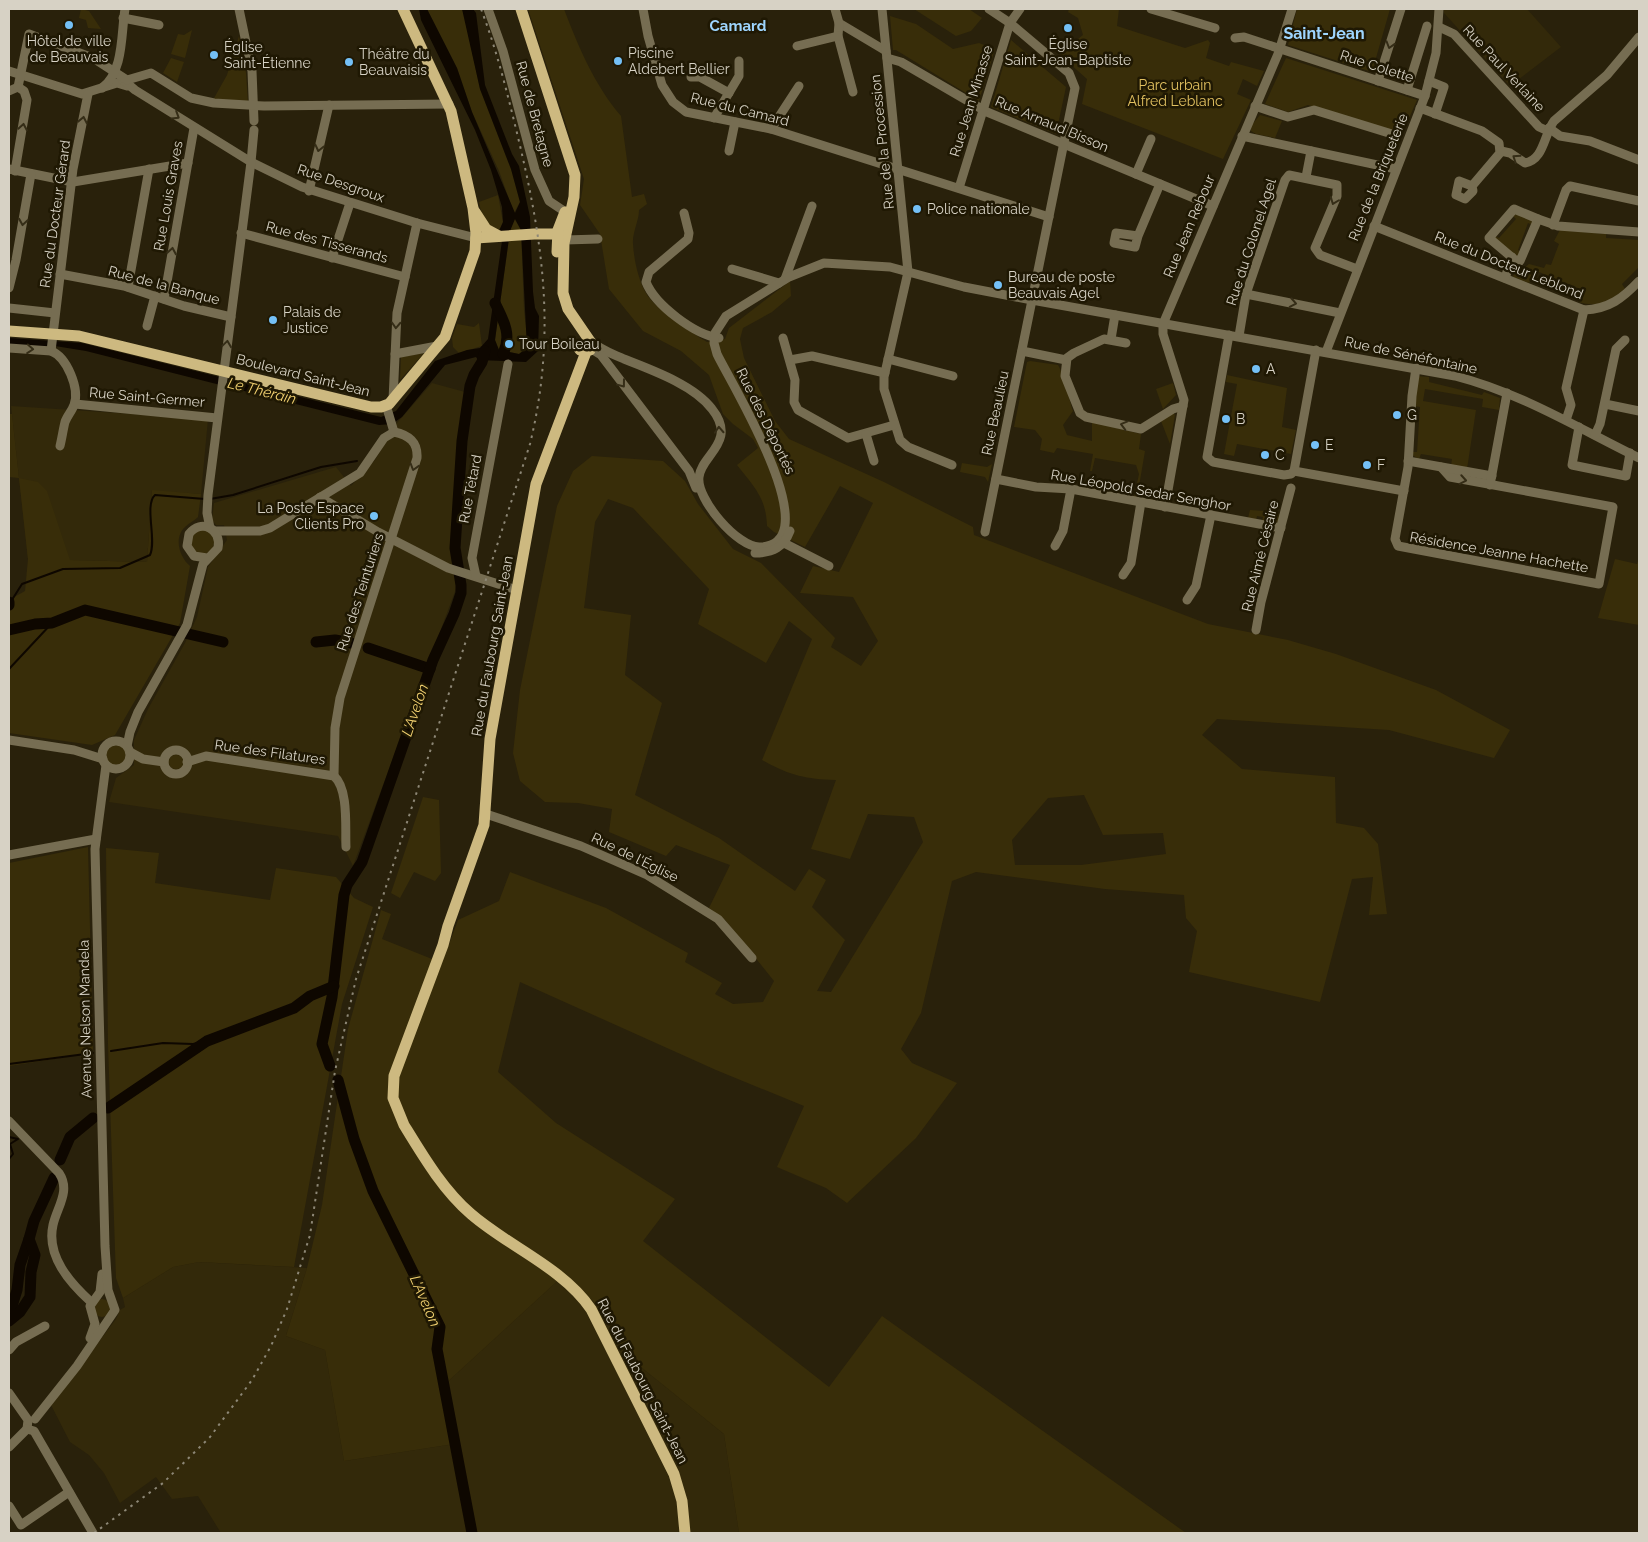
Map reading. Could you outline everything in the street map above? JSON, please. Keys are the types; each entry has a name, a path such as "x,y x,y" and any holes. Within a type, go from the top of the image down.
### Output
{"main road":[{"path":"389,406 446,334 474,251 476,238 472,208 449,104 403,9"},
{"path":"521,9 576,179 563,236 559,293 562,305 585,345"},
{"path":"472,208 486,229 499,236"},
{"name":"Rue Desgroux","path":"476,238 534,234 563,236"},
{"name":"Boulevard Saint-Jean","path":"9,331 53,336 79,336 223,373 371,407 389,406"},
{"name":"Rue du Faubourg Saint-Jean","path":"585,345 574,384 536,484 490,739 486,814 482,832 403,1054 398,1084 398,1100 405,1119 430,1163 451,1194 469,1212 559,1276 588,1306 671,1468 681,1496 685,1533"}],"street":[{"path":"100,89 108,83 114,71 125,9"},
{"path":"207,558 194,556 188,550 186,540 190,532 197,527 203,518 207,501 241,233 252,162 254,106 252,71 240,10 250,9"},
{"name":"Rue de Bretagne","path":"488,9 503,51 532,164 549,201 568,214"},
{"name":"Rue du Camard","path":"643,9 660,80 666,94 686,112 771,129 1049,217"},
{"path":"835,9 839,23 838,36 852,92"},
{"name":"Rue de la Procession","path":"882,9 908,272 888,358 884,389 898,438 905,445 952,465"},
{"path":"989,9 1010,23"},
{"name":"Rue Jean Minasse","path":"959,188 1010,23 1020,9"},
{"path":"1151,9 1215,28"},
{"name":"Rue Jean Rebour","path":"1163,324 1280,49 1292,9"},
{"path":"1378,81 1401,9"},
{"name":"Rue de la Briqueterie","path":"1326,352 1429,81 1436,53 1439,9"},
{"path":"123,18 159,25"},
{"name":"Rue Arnaud Bisson","path":"839,23 887,55 983,110 1212,206"},
{"name":"Rue Beaulieu","path":"985,532 1075,91 1073,78 1010,23"},
{"path":"1407,90 1427,26"},
{"name":"Rue Paul Verlaine","path":"1439,27 1454,34 1540,127 1549,129 1560,136 1590,141 1639,160"},
{"name":"Rue Desgroux","path":"20,75 29,34 94,58 127,80 151,74 201,101 254,106"},
{"path":"797,46 838,36"},
{"name":"Rue Colette","path":"1235,38 1244,37 1424,96"},
{"path":"1501,151 1510,153 1528,163 1542,148 1549,129 1559,116 1610,72 1639,37"},
{"path":"714,118 740,74 739,61"},
{"path":"9,71 82,94 88,94 119,83 135,90"},
{"name":"Rue Desgroux","path":"114,71 135,90 194,128 252,162 309,190 417,223 476,238"},
{"path":"18,87 20,75"},
{"path":"691,77 702,78 729,93"},
{"path":"1429,81 1444,86 1435,114"},
{"path":"771,129 798,86"},
{"path":"9,91 18,87"},
{"path":"18,87 24,91 27,100 12,170 73,182 188,163"},
{"name":"Rue du Docteur Gérard","path":"51,350 73,182 73,169 88,94"},
{"path":"254,106 449,104"},
{"path":"309,190 329,105"},
{"path":"1255,106 1288,117 1314,110 1392,134"},
{"path":"1420,108 1486,132 1499,142 1501,151"},
{"path":"729,151 735,122"},
{"name":"Rue Louis Graves","path":"147,326 159,298 194,128"},
{"path":"1241,138 1396,169"},
{"path":"1136,174 1151,139"},
{"path":"1311,151 1306,177 1334,183 1338,188 1316,250 1320,255 1357,269"},
{"path":"1472,186 1501,151"},
{"path":"128,287 149,169"},
{"path":"9,288 12,259 30,174"},
{"name":"Rue du Colonel Agel","path":"1294,471 1291,474 1284,475 1213,462 1207,457 1234,336 1246,294 1286,178 1294,174 1306,177"},
{"path":"1138,236 1160,184"},
{"path":"1553,225 1566,190 1572,185 1639,201"},
{"path":"332,258 350,203"},
{"path":"782,281 812,206"},
{"path":"1538,219 1521,261 1517,261 1489,238 1514,209 1553,225 1639,232"},
{"path":"684,213 689,233 688,239 646,275 647,286 658,301 695,330 717,338 726,323 782,281 815,266 830,262 890,267 964,287 1163,324 1163,334 1184,395 1184,406 1165,507"},
{"path":"197,527 236,530 268,529 360,472 384,438 393,429 389,406 395,354 397,313 417,223"},
{"name":"Rue du Docteur Leblond","path":"1374,226 1584,310 1566,390 1571,406 1566,420"},
{"name":"Rue des Tisserands","path":"241,233 405,277"},
{"path":"563,236 598,239"},
{"path":"1504,278 1512,257"},
{"path":"732,269 782,281"},
{"name":"Rue de la Banque","path":"60,274 128,287 159,298 231,317"},
{"path":"1584,310 1615,303 1639,281"},
{"path":"1246,294 1340,312"},
{"path":"9,308 55,313"},
{"path":"1110,339 1115,315"},
{"name":"Rue de Sénéfontaine","path":"1163,324 1416,368 1475,382 1507,393 1566,420 1639,458"},
{"name":"Rue des Déportés","path":"700,473 699,483 706,501 737,537 748,544 759,547 771,544 780,538 786,517 778,475 717,354 717,338"},
{"name":"Rue des Déportés","path":"717,338 722,354 775,456 785,482 792,520 790,532 784,543"},
{"path":"783,338 796,384 794,402 798,410 848,438 894,425"},
{"path":"1126,343 1110,339 1101,341 1074,353 1066,360 1065,376 1077,409 1084,416 1141,429 1172,409 1184,406"},
{"path":"1595,435 1605,404 1616,349 1625,340"},
{"path":"585,345 615,354 667,377 701,398 713,410 720,424 720,438 714,452 700,473 694,475 689,471 598,352 585,345"},
{"path":"395,354 437,346"},
{"path":"9,348 51,350 62,359 70,374 75,404 64,424 60,446"},
{"path":"1316,350 1294,471 1404,492 1416,368"},
{"path":"1022,352 1066,360"},
{"path":"607,364 607,358 615,354"},
{"path":"790,360 812,356 885,373"},
{"path":"888,358 953,376"},
{"name":"Rue Tétard","path":"471,576 472,558 508,364"},
{"path":"1491,480 1507,393"},
{"name":"Rue Saint-Germer","path":"75,404 217,418"},
{"path":"1605,404 1639,411"},
{"path":"1579,427 1572,465 1626,476 1630,453"},
{"name":"Rue des Teinturiers","path":"334,776 335,728 340,698 417,452 416,445 410,438 393,429"},
{"path":"866,434 874,461"},
{"name":"Résidence Jeanne Hachette","path":"1404,492 1395,539 1399,547 1599,584 1613,507 1491,480 1450,477 1441,467 1408,461"},
{"path":"689,471 702,503 742,548 762,553 773,551 784,543 829,566"},
{"name":"Rue Léopold Sedar Senghor","path":"996,479 1036,487 1071,489 1281,528"},
{"name":"Rue Aimé Césaire","path":"1256,630 1261,602 1291,488"},
{"path":"1055,546 1063,531 1071,489"},
{"path":"320,497 391,539 453,570 517,590"},
{"path":"207,501 212,529 219,543"},
{"path":"1123,575 1130,563 1141,502"},
{"path":"1187,600 1196,586 1211,515"},
{"path":"128,763 128,737 138,712 187,625 202,566 207,558 215,553 219,543 227,534 236,530"},
{"path":"194,556 198,583"},
{"path":"9,740 74,750 104,748 115,741 138,712"},
{"path":"115,741 150,760"},
{"path":"104,748 104,762"},
{"path":"74,750 117,769 128,763 150,760 164,762"},
{"path":"176,751 183,754 188,762 185,769 177,774 168,771 164,762 168,754 176,751"},
{"name":"Rue des Filatures","path":"188,762 206,756 334,776 340,782 343,792 346,847"},
{"name":"Avenue Nelson Mandela","path":"104,762 104,792 96,839 104,1246 108,1290 112,1300"},
{"name":"Avenue Nelson Mandela","path":"104,792 117,769"},
{"name":"Rue de l'Église","path":"486,814 581,846 647,875 718,919 752,958"},
{"path":"9,855 96,839"},
{"path":"9,1121 59,1173 63,1180 64,1192 53,1227 54,1248 68,1280 94,1300"},
{"name":"Avenue Nelson Mandela","path":"94,1300 101,1289 104,1246"},
{"path":"9,1447 31,1425 85,1355 102,1326 115,1312 112,1300 106,1296 94,1300 90,1309 94,1328 85,1355"},
{"path":"92,1316 99,1321 109,1320"},
{"path":"9,1350 14,1344 44,1326"},
{"path":"9,1393 31,1425 93,1533"},
{"path":"9,1506 21,1525 69,1492"}],"shaded area":[{"path":"1444,9 1527,9 1561,47 1510,86 1444,13"},
{"path":"432,383 465,392 454,545 457,586 353,866 338,836 109,802 116,778 134,765 134,740 148,709 185,643 197,617 208,567 227,540 224,525 216,525 212,520 214,503 336,467 351,486 375,460 397,423"},
{"path":"11,406 208,419 201,494 152,491 147,562 28,559"},
{"path":"199,1262 307,1268 286,1336 325,1350 344,1461 454,1444 444,1385 565,1274 604,1312 626,1355 724,1434 739,1533 221,1533 198,1496 172,1499 156,1477 120,1503 104,1473 89,1455 70,1442 51,1405 116,1319 120,1310 125,1307 123,1298 173,1267"}],"green space":[{"path":"81,9 89,11 101,29 88,28 86,20 79,18"},
{"path":"427,9 462,9 480,89 511,169 520,202 514,213 499,171 472,112 457,68"},
{"path":"528,9 564,9 595,79 621,116 632,197 644,194 647,204 639,210 633,244 635,263 639,276 643,288 650,299 692,333 707,342 725,339 729,328 790,281 791,296 772,312 743,328 740,339 744,358 775,421 789,439 884,482 973,527 974,535 1208,624 1288,640 1336,654 1436,690 1510,730 1494,758 1389,730 1217,719 1202,735 1242,769 1335,777 1336,823 1364,828 1378,844 1387,914 1369,915 1373,877 1352,879 1320,1002 1189,972 1197,931 1186,918 1184,895 1105,889 976,872 952,881 921,1013 901,1049 912,1063 957,1083 916,1138 847,1203 826,1188 777,1167 804,1106 716,1070 520,982 498,1072 556,1123 675,1199 643,1241 829,1387 882,1316 1186,1533 739,1533 724,1434 626,1355 604,1312 565,1274 444,1385 454,1444 344,1461 325,1350 286,1336 307,1268 322,1205 348,1029 381,910 391,914 382,939 442,963 458,920 499,901 510,872 606,908 688,953 685,962 722,983 715,994 733,1004 763,1002 774,981 725,920 709,908 730,865 676,845 666,856 609,832 612,809 578,803 545,802 520,781 513,753 520,690 557,506 573,471 592,456 663,461 685,481 698,504 733,549 761,563 835,638 831,647 861,666 878,641 853,597 800,593 813,566 839,572 873,503 840,486 805,547 774,532 767,526 762,500 754,486 737,465 758,448 753,439 723,414 709,375 681,351 643,331 609,289 600,234 580,205 584,179","holes":["608,499 633,508 709,589 698,624 766,663 789,621 812,639 762,760 797,775 815,779 836,780 811,849 850,859 868,814 914,817 923,842 831,992 817,991 845,940 812,907 826,880 809,869 795,891 719,838 635,795 662,703 625,675 631,615 584,608 595,522","1084,795 1103,835 1163,833 1166,854 1081,865 1015,865 1012,840 1048,798"]},
{"path":"914,9 969,9 982,18 971,31 956,36"},
{"name":"Parc urbain Alfred Leblanc","path":"1069,9 1119,9 1117,26 1185,48 1208,40 1210,43 1206,58 1229,66 1231,62 1264,71 1257,86 1243,79 1237,94 1251,100 1223,159 1082,104 1087,79 1059,54 1083,35 1078,18 1068,12"},
{"path":"1297,9 1390,9 1372,72 1288,45"},
{"path":"890,16 916,24 953,49 979,43 995,49 979,101 896,50 893,50"},
{"path":"192,30 185,58 171,54 178,34 184,35"},
{"path":"239,36 246,73 248,102 213,100 227,75"},
{"path":"1011,40 1066,87 1056,134 991,107"},
{"path":"171,58 184,62 177,82 163,73"},
{"path":"1286,58 1417,100 1403,132 1391,131 1308,105 1288,112 1265,104"},
{"path":"1260,115 1282,121 1275,138 1251,131 1251,126"},
{"path":"498,195 503,222 499,231 494,229 485,220 479,202"},
{"path":"1516,213 1533,221 1532,225 1528,223 1518,250 1522,253 1517,257 1495,240 1495,236 1499,238 1516,219 1512,215"},
{"path":"514,218 521,230 524,310 528,346 519,354 499,350 495,340 510,231"},
{"path":"1560,230 1606,234 1606,238 1639,240 1639,267 1622,284 1625,289 1614,297 1598,304 1586,304 1579,302 1583,290 1539,272 1535,273 1529,283 1513,277 1514,271 1523,269 1529,264 1544,268 1546,264 1551,265 1559,244 1554,241"},
{"path":"479,323 482,346 459,353 453,347 452,338 457,324 474,327"},
{"path":"424,353 400,380 401,357"},
{"path":"1027,362 1058,365 1060,368 1073,411 1063,425 1067,435 1092,441 1092,422 1141,434 1139,449 1145,451 1137,498 1134,497 1139,474 1136,465 1095,458 1092,471 1090,471 1093,454 1057,448 1054,453 1040,450 1042,439 1035,430 1014,427"},
{"path":"1227,375 1287,388 1282,427 1296,430 1291,454 1237,444 1234,456 1224,454 1237,384 1226,382"},
{"path":"1416,376 1429,377 1429,382 1482,395 1484,392 1500,398 1499,410 1482,407 1483,399 1425,389 1423,401 1476,410 1467,469 1451,466 1452,459 1421,454 1419,459 1412,455 1412,452 1417,452 1420,407 1415,406"},
{"path":"1173,383 1176,395 1163,409 1156,389"},
{"path":"1173,413 1175,415 1170,444 1161,421"},
{"path":"9,414 12,414 19,478 9,477"},
{"path":"962,463 987,467 992,464 988,482 985,477 960,472"},
{"path":"19,478 38,482 47,491 70,560 147,562 152,490 201,494 198,517 185,527 179,537 179,548 183,558 190,566 180,623 115,735 92,745 9,733 9,600 25,591 28,559"},
{"path":"1250,510 1278,512 1279,520 1276,523 1262,521 1263,517 1257,516 1256,520 1248,518"},
{"path":"202,530 211,533 214,542 211,551 202,554 193,551 190,542 193,533"},
{"path":"1639,558 1639,625 1598,618 1615,559 1637,564"},
{"path":"116,745 123,748 126,755 123,762 116,765 109,762 106,755 109,748"},
{"path":"173,755 179,755 183,762 179,769 173,769 169,765 169,759"},
{"path":"423,797 439,800 441,873 435,881 414,872 400,898 391,893"},
{"path":"88,847 93,1053 9,1066 9,863"},
{"path":"106,848 159,853 155,883 270,900 276,868 336,877 354,898 373,907 342,1004 294,1267 199,1262 173,1267 123,1298 116,1278 108,1044"},
{"path":"102,1299 108,1302 111,1308 108,1314 102,1317 96,1314 93,1308 96,1302"}],"water":[{"path":"419,9 427,9 457,68 472,112 515,213 520,202 511,169 480,89 462,9 473,9 476,13 485,85 512,154 519,166 530,217 533,292 535,308 539,316 538,351 526,362 478,360 476,357 445,365 402,417 392,424 379,425 86,351 55,346 9,346 9,338 82,343 381,417 396,411 435,361 467,350 480,348 488,339 502,241 499,231 503,222 502,207 491,170 475,130 421,20","holes":["515,219 521,230 527,348 519,354 499,350 495,340 510,231"]}],"waterway":[{"name":"Le Thérain","path":"495,303 504,322 507,334 506,347 503,354"},
{"name":"L'Avelon","path":"330,1066 322,1044 332,997 344,895 347,885 362,862 433,660 454,614 461,593 455,548 462,441 470,386 482,362 485,351"},
{"path":"210,499 233,495 321,467 357,461"},
{"path":"10,603 22,584 63,569 120,568 150,555 152,549 150,514 152,500 155,495 205,499"},
{"path":"9,630 35,624 52,623 85,610 223,642"},
{"path":"9,669 52,623"},
{"path":"316,642 335,640 351,643"},
{"path":"368,648 430,669"},
{"path":"108,1108 207,1041 294,1008 310,996 334,986"},
{"path":"111,1051 163,1043 193,1044 207,1041"},
{"path":"9,1064 93,1053"},
{"name":"L'Avelon","path":"338,1080 354,1139 373,1191 440,1327 437,1349 472,1533"},
{"path":"60,1160 70,1137 93,1118"},
{"path":"9,1137 18,1139 10,1144 13,1154 9,1159"},
{"path":"9,1321 20,1312 30,1297 31,1272 35,1255 29,1239 34,1221 54,1178"},
{"path":"9,1316 17,1290 20,1265 29,1239"}],"railway":[{"path":"94,1533 163,1483 210,1437 252,1380 271,1346 287,1309 310,1235 335,1071 356,979 530,444 538,403 545,324 539,248 533,209 516,129 496,53 481,9"}],"place":[{"name":"Hôtel de ville de Beauvais","path":"69,25"},
{"name":"Église Saint-Jean-Baptiste","path":"1068,28"},
{"name":"Église Saint-Étienne","path":"214,55"},
{"name":"Piscine Aldebert Bellier","path":"618,61"},
{"name":"Théâtre du Beauvaisis","path":"349,62"},
{"name":"Police nationale","path":"917,209"},
{"name":"Bureau de poste Beauvais Agel","path":"998,285"},
{"name":"Palais de Justice","path":"273,320"},
{"name":"Tour Boileau","path":"509,344"},
{"name":"A","path":"1256,369"},
{"name":"G","path":"1397,415"},
{"name":"B","path":"1226,419"},
{"name":"E","path":"1315,445"},
{"name":"C","path":"1265,455"},
{"name":"F","path":"1367,465"},
{"name":"La Poste Espace Clients Pro","path":"374,516"}],"district":[{"name":"Camard","path":"738,26"},
{"name":"Saint-Jean","path":"1324,33"}]}
